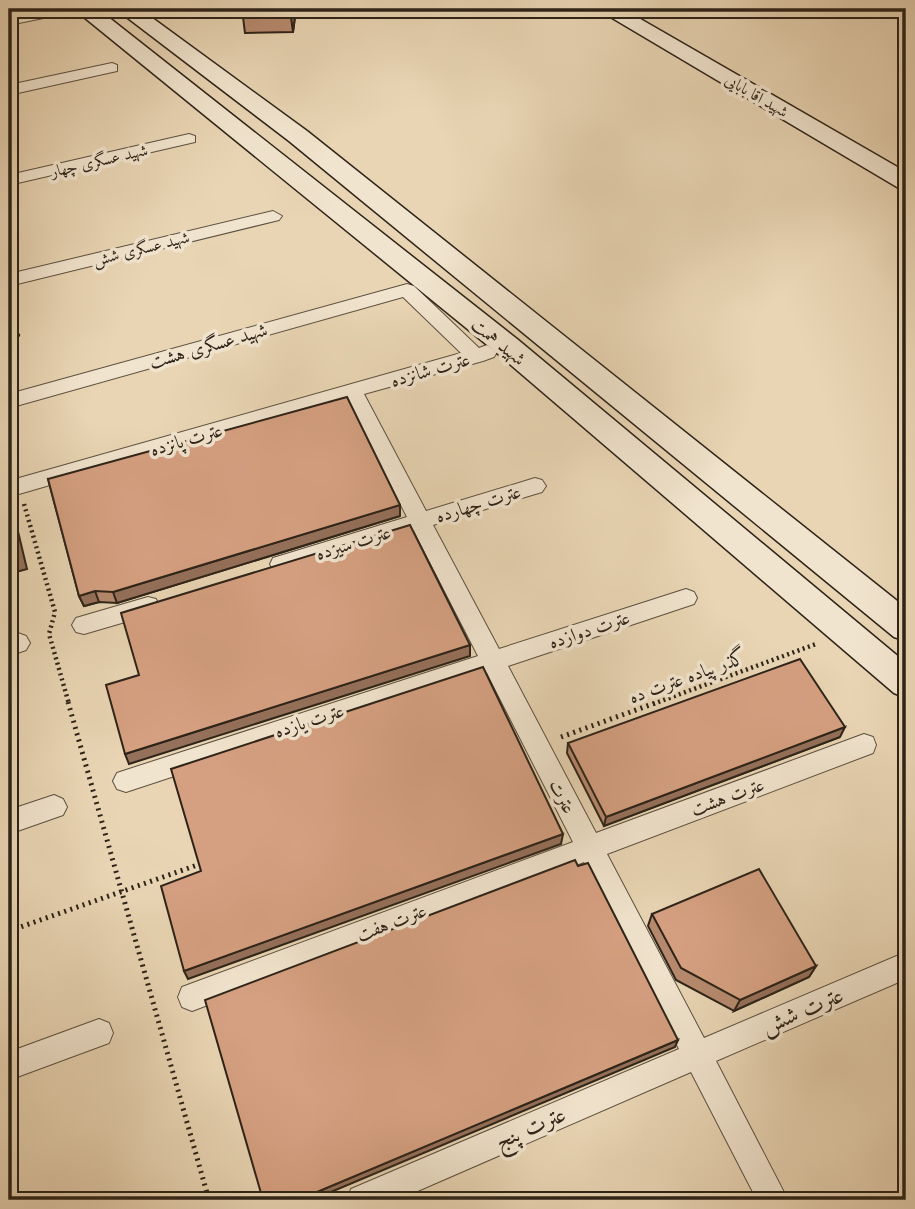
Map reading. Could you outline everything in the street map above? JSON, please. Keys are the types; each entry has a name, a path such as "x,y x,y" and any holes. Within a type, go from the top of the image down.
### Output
{"street":[{"path":"9,21 68,9"},
{"name":"شهید همت","path":"85,9 507,346 906,682"},
{"name":"شهید همت","path":"127,9 298,136 906,626"},
{"name":"شهید آقا بابایی","path":"608,9 906,181"},
{"path":"9,90 112,68"},
{"path":"264,150 298,136"},
{"name":"شهید عسگری چهار","path":"9,180 189,139"},
{"name":"شهید عسگری شش","path":"9,280 273,216"},
{"name":"شهید عسگری هشت","path":"9,401 407,290 476,356"},
{"name":"عترت شانزده","path":"354,392 507,346"},
{"name":"عترت پانزده","path":"19,486 354,392"},
{"name":"عترت","path":"354,392 773,1200"},
{"name":"عترت چهارده","path":"421,521 535,486"},
{"name":"عترت سیزده","path":"265,569 421,521"},
{"path":"784,579 817,554"},
{"path":"84,625 175,597"},
{"name":"عترت دوازده","path":"493,660 686,597"},
{"name":"عترت یازده","path":"126,781 493,660"},
{"name":"عترت هشت","path":"590,847 864,745"},
{"path":"9,821 54,807"},
{"name":"عترت هفت","path":"192,997 590,847"},
{"name":"عترت شش","path":"698,1055 906,965"},
{"path":"9,1066 99,1033"},
{"name":"عترت پنج","path":"362,1200 698,1055"}],"path":[{"path":"9,302 18,335 9,343"},
{"path":"9,449 55,612 49,634 209,1200"},
{"name":"گذر پیاده عترت ده","path":"537,746 847,632"},
{"path":"9,931 213,859"}],"building":[{"path":"290,9 290,10 242,11"},
{"path":"347,397 400,505 113,592 95,591 79,596 48,479"},
{"path":"9,518 15,541 9,543"},
{"path":"410,525 470,645 125,754 106,685 139,675 121,613"},
{"path":"800,659 845,727 606,817 568,743"},
{"path":"483,667 563,834 184,971 161,886 201,871 171,769"},
{"path":"575,860 578,866 588,863 678,1040 298,1200 263,1200 205,1000"},
{"path":"759,869 816,966 740,1000 681,968 652,914"}]}
